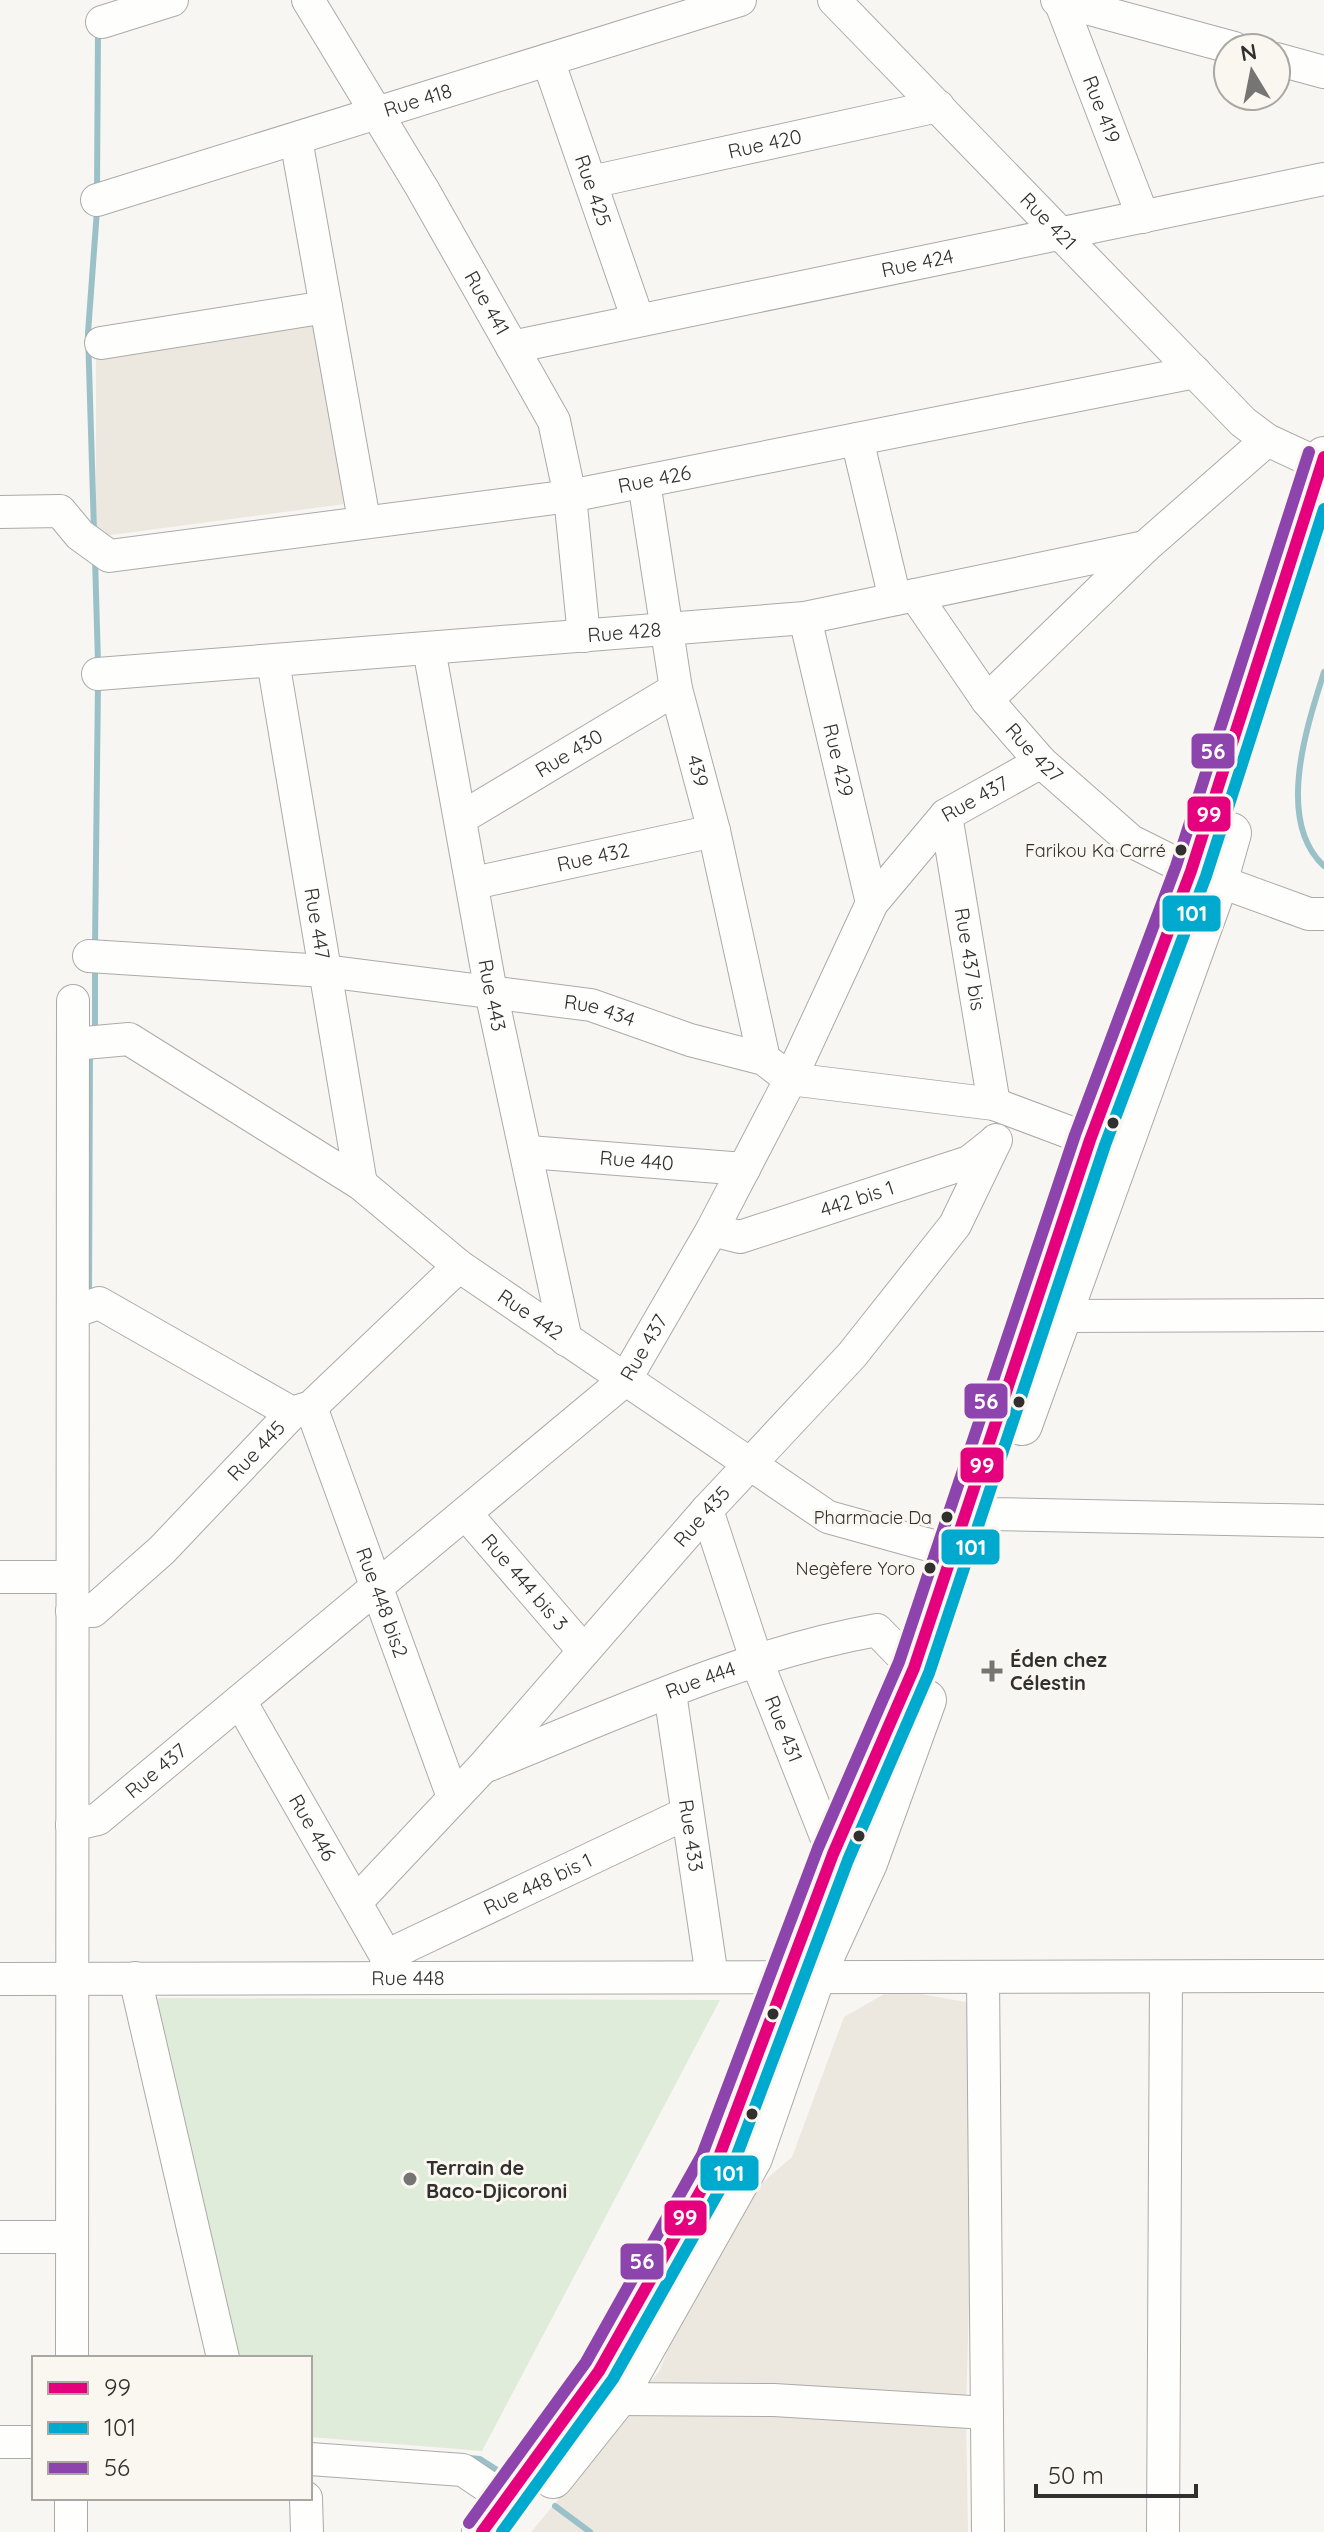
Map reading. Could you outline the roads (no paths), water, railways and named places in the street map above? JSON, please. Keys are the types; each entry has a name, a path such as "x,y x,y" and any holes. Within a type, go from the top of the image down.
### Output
{"main road":[{"path":"482,2532 509,2515 616,2399 752,2158 833,1854 914,1668 951,1551 977,1511 1061,1316 1204,874 1323,461"},
{"path":"509,2515 599,2371 717,2162 801,1976 867,1863 1090,1140 1204,874 1324,547"}],"street":[{"path":"102,22 172,0"},
{"name":"Rue 441","path":"308,0 374,115 422,188 554,421 570,496 584,636"},
{"name":"Rue 418","path":"97,200 740,0"},
{"name":"Rue 421","path":"834,0 1195,372 1267,440 1323,461"},
{"path":"1058,0 1212,42"},
{"name":"Rue 419","path":"1058,0 1143,217"},
{"name":"Rue 425","path":"548,60 638,320"},
{"path":"1292,63 1324,72"},
{"name":"Rue 420","path":"591,182 938,106"},
{"path":"296,139 364,520"},
{"name":"Rue 424","path":"512,347 1324,179"},
{"path":"101,343 326,307"},
{"name":"Rue 426","path":"0,512 60,511 97,549 570,496 1195,372"},
{"name":"Rue 427","path":"857,439 905,597 1041,762 1131,841 1204,874 1309,914 1324,914"},
{"name":"Rue 428","path":"987,700 1145,547 1267,440"},
{"name":"439","path":"644,482 676,689 714,831 764,1059"},
{"name":"Rue 428","path":"98,674 805,618 1145,547"},
{"name":"Rue 429","path":"805,618 872,903"},
{"name":"Rue 443","path":"429,649 474,883 491,992 529,1152 566,1340"},
{"name":"Rue 447","path":"273,661 361,1184"},
{"name":"Rue 430","path":"461,818 676,689"},
{"name":"Rue 437","path":"84,1822 240,1701 625,1380 744,1169 790,1079 872,903 946,815 1041,762"},
{"name":"Rue 437 bis","path":"946,815 1009,1110"},
{"name":"Rue 432","path":"474,883 714,831"},
{"name":"Rue 434","path":"89,956 325,971 591,1005 690,1040 764,1059 790,1079"},
{"path":"72,2356 72,1979 84,1822 82,1611 72,1577 73,1001"},
{"name":"Rue 442","path":"73,1044 129,1039 361,1184 459,1266 828,1517 951,1551"},
{"path":"790,1079 1009,1110 1090,1140"},
{"name":"Rue 435","path":"356,1902 483,1767 707,1510 852,1355 955,1225 1009,1110"},
{"name":"442 bis 1","path":"712,1230 740,1237 969,1162 996,1140"},
{"name":"Rue 440","path":"529,1152 744,1169"},
{"name":"Rue 445","path":"82,1611 162,1550 302,1410 459,1266"},
{"path":"73,1312 99,1303 302,1410"},
{"path":"1061,1316 1324,1315"},
{"name":"Rue 448 bis2","path":"302,1410 377,1587 453,1797"},
{"name":"Rue 431","path":"707,1510 756,1659 833,1854"},
{"path":"977,1511 1324,1521"},
{"name":"Rue 444 bis 3","path":"466,1514 584,1651"},
{"path":"0,1577 72,1577"},
{"name":"Rue 444","path":"483,1767 756,1659 877,1630 914,1668"},
{"name":"Rue 433","path":"670,1693 712,1977"},
{"name":"Rue 446","path":"240,1701 356,1902 387,1966"},
{"name":"Rue 448 bis 1","path":"387,1966 687,1813"},
{"name":"Rue 448","path":"0,1979 135,1978 387,1966 712,1977 1324,1976"},
{"path":"1163,2532 1166,1977"},
{"path":"135,1978 223,2356"},
{"path":"983,1978 988,2532"},
{"path":"0,2237 72,2237"},
{"path":"616,2399 774,2400 987,2413"},
{"path":"0,2442 32,2442"},
{"path":"312,2459 463,2470 509,2515"},
{"path":"71,2500 71,2532"},
{"path":"306,2500 307,2532"}],"waterway":[{"path":"97,191 98,30"},
{"path":"94,531 88,333 97,210"},
{"path":"95,558 98,663"},
{"path":"1324,672 1304,745 1298,799 1301,824 1309,847 1324,866"},
{"path":"95,947 98,682"},
{"path":"95,966 95,1030"},
{"path":"89,1294 90,1054"},
{"path":"469,2458 480,2459 505,2475"},
{"path":"555,2506 590,2532"}],"place":[{"name":"Farikou Ka Carré","path":"1181,850"},
{"name":"Pharmacie Da","path":"947,1517"},
{"name":"Negèfere Yoro","path":"930,1568"},
{"name":"Éden chez Célestin","path":"992,1671"},
{"name":"Terrain de Baco-Djicoroni","path":"410,2179"}]}
